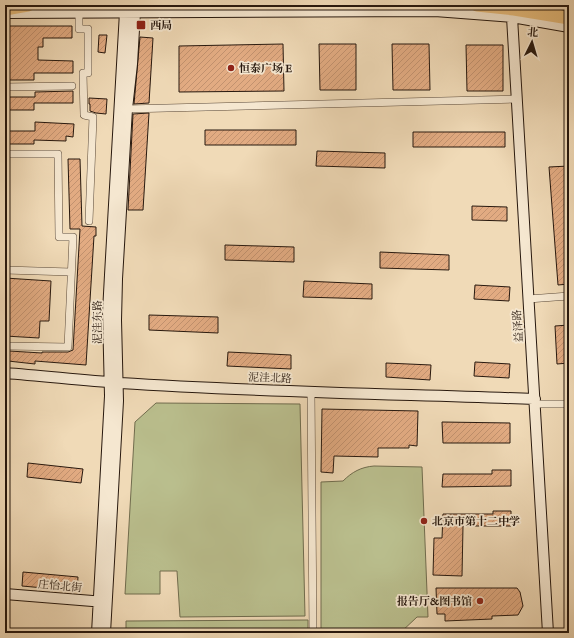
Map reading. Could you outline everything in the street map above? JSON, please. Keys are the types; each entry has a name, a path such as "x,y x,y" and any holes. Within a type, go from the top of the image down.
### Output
{"highway":[{"path":"5,9 28,5"},
{"path":"477,5 513,13 569,18"},
{"path":"513,13 569,9"}],"street":[{"path":"79,12 79,29 88,29 88,73 83,73 84,115 93,117 89,221"},
{"name":"泥洼东路","path":"114,382 109,298 124,33 130,12"},
{"name":"泥洼东路","path":"105,633 117,279 132,64 130,12"},
{"path":"5,13 513,13 569,27"},
{"name":"益泽路","path":"513,13 548,633"},
{"path":"124,33 129,31 131,33 130,78"},
{"path":"5,87 72,86"},
{"path":"128,109 517,99"},
{"path":"5,154 58,154 59,237 73,237 68,347 5,346"},
{"path":"5,270 71,272"},
{"path":"528,299 569,296"},
{"name":"泥洼北路","path":"5,373 114,382 535,402"},
{"path":"311,392 313,633"},
{"path":"535,402 569,404"},
{"name":"庄怡北街","path":"5,594 106,602"},
{"name":"泥洼东路","path":"97,633 106,602"}],"green space":[{"path":"156,403 300,404 305,616 180,617 177,571 160,571 160,594 125,594 135,422"},
{"path":"374,466 422,467 428,617 417,617 400,633 321,633 321,482 343,481 357,470"},
{"path":"308,620 308,633 126,633 126,621"}],"building":[{"path":"5,26 72,26 72,38 43,38 43,47 38,47 38,60 73,61 73,73 34,73 34,80 5,80"},
{"path":"99,35 107,35 105,53 98,52"},
{"path":"140,37 153,38 149,103 134,104"},
{"name":"恒泰广场 E","path":"283,44 284,91 179,92 179,46"},
{"path":"319,44 356,44 356,90 320,90"},
{"path":"392,44 429,44 430,90 393,90"},
{"path":"466,45 503,45 503,91 467,91"},
{"path":"73,91 73,103 34,103 34,110 5,110 5,97 35,97 35,92"},
{"path":"89,98 107,99 106,114 90,111"},
{"path":"149,113 143,210 128,210 133,114"},
{"path":"35,122 74,124 73,137 66,136 66,141 34,140 34,144 5,144 5,131 35,131"},
{"path":"205,130 296,130 296,145 205,145"},
{"path":"413,132 505,132 505,147 413,147"},
{"path":"317,151 385,153 385,168 316,166"},
{"path":"68,159 80,159 82,226 96,227 96,236 94,236 86,365 35,361 35,364 8,361 9,351 42,353 68,352 73,350 80,229 70,229"},
{"path":"569,166 569,284 558,285 549,167"},
{"path":"472,206 507,207 507,221 472,220"},
{"path":"225,245 294,247 294,262 225,260"},
{"path":"380,252 449,255 449,270 380,268"},
{"path":"5,278 51,281 49,321 40,321 39,338 5,336"},
{"path":"304,281 372,284 372,299 303,297"},
{"path":"475,285 510,287 509,301 474,299"},
{"path":"149,315 218,317 218,333 149,330"},
{"path":"569,325 569,363 557,364 555,326"},
{"path":"228,352 291,355 291,369 227,366"},
{"path":"475,362 510,364 509,378 474,376"},
{"path":"386,363 431,365 430,380 386,377"},
{"path":"322,409 418,411 417,446 409,445 409,448 378,448 378,457 334,456 333,473 321,472"},
{"path":"442,422 510,423 510,443 443,443"},
{"path":"28,463 83,469 81,483 27,477"},
{"path":"492,470 511,470 511,486 442,487 443,474 492,474"},
{"path":"493,511 511,511 511,526 463,526 462,576 433,575 434,538 442,538 443,514 493,514"},
{"path":"23,572 78,577 77,591 22,586"},
{"name":"报告厅&图书馆","path":"436,588 517,588 520,592 523,606 518,615 492,616 492,619 445,621 445,614 437,614"}],"place":[{"name":"西局","path":"141,25"},
{"name":"恒泰广场 E","path":"231,68"},
{"name":"北京市第十二中学","path":"424,521"},
{"name":"报告厅&图书馆","path":"480,601"}]}
